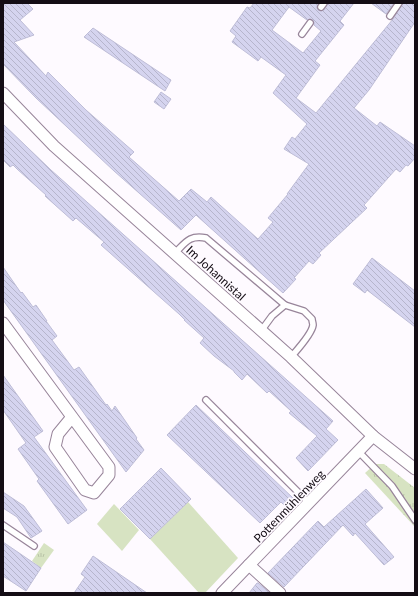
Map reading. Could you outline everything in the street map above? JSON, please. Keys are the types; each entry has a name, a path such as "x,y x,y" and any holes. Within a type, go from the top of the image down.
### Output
{"street":[{"name":"Im Johannistal","path":"3,93 54,146 290,357 374,436 415,470"},
{"path":"3,323 109,467 109,475 94,493 85,490 56,447 58,434 72,417"},
{"name":"Pottenmühlenweg","path":"222,593 374,436"},
{"path":"249,565 280,593"}],"lane":[{"path":"390,16 399,3"},
{"path":"302,34 310,23"},
{"path":"175,253 191,238 198,236 206,238 285,305 304,311 312,319 313,326 302,344 290,357"},
{"path":"261,331 272,316 285,305"},
{"path":"206,400 310,503"},
{"path":"359,452 392,486 415,520"},
{"path":"3,525 34,546"}],"green space":[{"path":"375,464 384,464 415,488 415,527 365,473"},
{"path":"188,502 238,558 205,593 199,593 150,539"},
{"path":"114,504 139,530 122,551 97,524"},
{"path":"44,543 54,550 41,568 32,561"}],"building":[{"path":"3,3 27,3 33,9 20,20 34,35 14,42 46,76 48,72 86,110 134,152 129,157 179,201 191,189 207,202 211,197 258,239 273,222 268,218 288,194 309,164 284,149 292,137 295,139 307,124 273,93 286,75 261,57 258,61 232,42 236,36 230,31 247,7 250,8 254,3 319,3 317,8 321,11 324,10 328,3 354,3 340,21 344,25 315,61 320,65 296,98 316,113 393,19 403,3 415,3 415,22 369,90 354,108 377,126 380,122 415,146 415,158 400,172 396,169 364,205 367,208 319,253 321,255 313,264 309,261 294,278 296,279 283,293 196,215 181,230 114,171 36,98 3,64","holes":["289,7 307,20 313,20 314,25 321,31 303,53 272,30"]},
{"path":"371,3 394,3 386,14"},
{"path":"93,28 171,80 165,91 84,37"},
{"path":"161,92 171,99 164,109 154,102"},
{"path":"3,124 51,170 333,421 326,429 338,440 308,471 296,458 317,436 289,413 291,411 269,391 267,393 247,374 242,380 234,371 214,356 200,343 204,338 101,245 104,242 76,218 73,221 13,165 10,167 3,160"},
{"path":"372,258 415,291 415,327 367,290 365,293 353,284"},
{"path":"3,267 33,307 36,305 57,336 52,340 74,370 79,367 106,405 107,404 112,411 115,406 137,438 136,439 144,450 126,472 3,300"},
{"path":"3,375 43,431 34,437 87,510 68,524 37,481 39,479 18,449 26,443 3,410"},
{"path":"196,405 294,499 286,507 281,502 260,523 167,435"},
{"path":"161,468 191,499 150,539 120,509"},
{"path":"366,489 383,508 365,524 394,557 384,565 355,533 353,536 343,525 284,587 268,573 318,521 324,527"},
{"path":"3,492 24,506 42,531 31,538 17,517 3,508"},
{"path":"3,542 41,568 26,591 3,576"},
{"path":"93,556 147,593 74,593 85,577 81,574"},
{"path":"258,583 270,593 249,593"}]}
